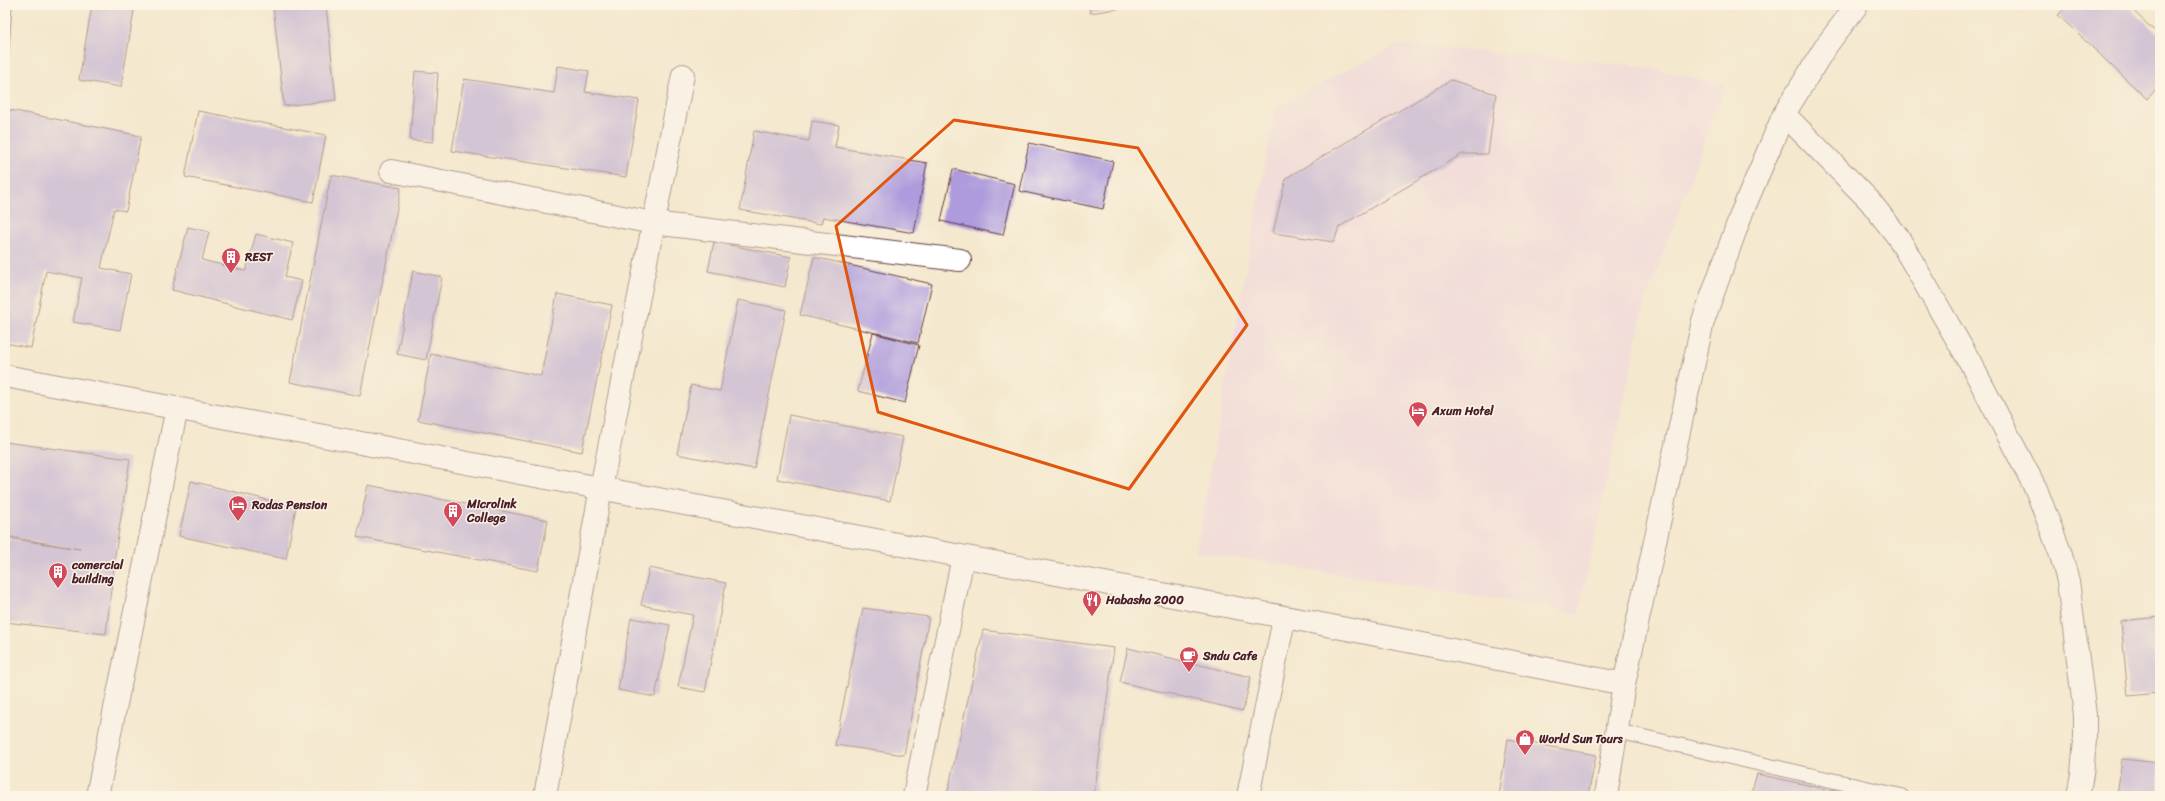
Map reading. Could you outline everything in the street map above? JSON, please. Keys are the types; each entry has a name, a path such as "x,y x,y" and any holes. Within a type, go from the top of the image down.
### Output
{"street":[{"path":"1606,796 1624,684 1703,321 1742,212 1784,114 1826,46 1858,5"},
{"path":"545,796 601,488 683,75"},
{"path":"1784,114 1869,200 1898,237 1970,362 2036,489 2061,554 2068,581 2084,715 2084,754 2078,796"},
{"path":"391,171 653,223 960,260"},
{"path":"5,376 601,488 1284,619 1311,622 1624,684"},
{"path":"97,796 177,408"},
{"path":"914,796 964,558"},
{"path":"1248,796 1284,619"}],"lane":[{"path":"1617,731 1901,796"}],"highlighted area":[{"path":"954,120 1138,148 1247,325 1129,489 878,412 836,226"}],"shaded area":[{"name":"Axum Hotel","path":"1399,44 1639,66 1725,85 1644,306 1579,613 1196,551 1275,107"}],"building":[{"path":"5,5 12,5 6,95 5,95"},
{"path":"92,5 135,5 121,87 79,80"},
{"path":"273,5 326,5 336,100 284,106"},
{"path":"1089,5 1136,5 1136,6 1090,13"},
{"path":"2068,5 2127,5 2160,36 2160,85 2147,99 2058,15"},
{"path":"558,66 589,71 585,92 639,100 626,177 452,151 464,79 554,93"},
{"path":"415,71 438,73 433,142 410,140"},
{"path":"1451,80 1496,94 1488,154 1462,154 1339,227 1334,242 1273,233 1286,178"},
{"path":"5,109 141,136 126,211 114,209 101,268 131,274 120,330 73,322 82,278 46,271 31,348 5,343"},
{"path":"198,111 326,135 313,202 185,177"},
{"path":"812,121 839,125 835,147 927,163 914,233 823,217 821,224 740,210 754,131 809,141"},
{"path":"1029,143 1113,161 1103,209 1019,191"},
{"path":"953,169 1015,184 1003,235 941,221"},
{"path":"331,175 401,188 360,396 290,382"},
{"name":"REST","path":"188,227 209,232 202,260 246,271 256,234 293,243 285,277 302,281 292,320 172,290"},
{"path":"714,242 791,257 785,287 708,271"},
{"path":"814,257 932,284 918,343 800,315"},
{"path":"413,271 442,277 426,360 397,354"},
{"path":"557,294 612,305 582,452 418,420 431,354 541,376"},
{"path":"738,300 786,310 754,469 677,454 691,385 720,391"},
{"path":"873,333 919,345 905,403 858,391"},
{"path":"789,415 903,437 890,501 777,479"},
{"path":"5,442 130,459 115,555 106,634 5,622 5,538 80,549 5,536"},
{"name":"Rodas Pension","path":"191,481 296,507 286,559 179,536"},
{"name":"Microlink College","path":"368,485 548,520 538,571 357,537"},
{"path":"649,568 726,583 705,692 678,687 693,615 641,605"},
{"path":"863,608 929,617 904,755 835,745"},
{"path":"2160,617 2160,693 2128,696 2121,621"},
{"path":"631,618 670,625 655,697 618,690"},
{"path":"983,630 1114,648 1094,796 947,796"},
{"path":"1128,648 1251,677 1243,711 1120,682"},
{"path":"1508,739 1596,755 1588,796 1499,796"},
{"path":"2122,759 2160,763 2160,796 2117,796"},
{"path":"1757,774 1853,795 1853,796 1750,796"}],"place":[{"name":"REST","path":"231,274"},
{"name":"Axum Hotel","path":"1418,428"},
{"name":"Rodas Pension","path":"238,522"},
{"name":"Microlink College","path":"453,528"},
{"name":"comercial building","path":"58,589"},
{"name":"Habasha 2000","path":"1092,617"},
{"name":"Sndu Cafe","path":"1189,673"},
{"name":"World Sun Tours","path":"1525,756"}]}
